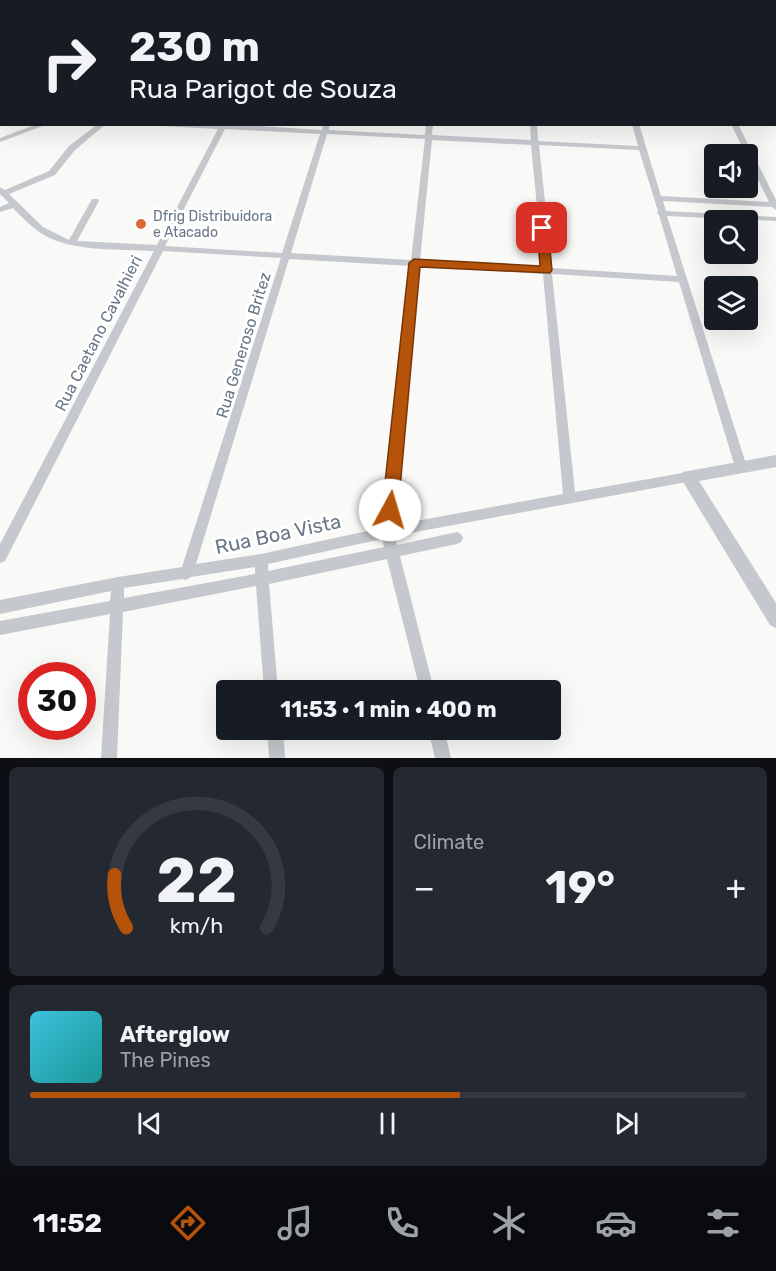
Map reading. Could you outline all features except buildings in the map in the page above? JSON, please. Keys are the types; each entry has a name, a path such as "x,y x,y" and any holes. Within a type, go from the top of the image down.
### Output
{"street":[{"path":"0,140 39,126"},
{"path":"100,126 72,148 52,173 2,191 38,229 53,239 71,243 682,279"},
{"path":"223,126 326,128 428,137 642,148"},
{"name":"Rua Caetano Cavalhieri","path":"0,557 223,126"},
{"path":"425,680 394,552 387,532 430,126"},
{"path":"533,126 570,500"},
{"path":"636,126 741,467"},
{"path":"735,126 775,206"},
{"name":"Rua Generoso Britez","path":"186,574 326,128"},
{"path":"657,198 775,206"},
{"path":"71,243 95,201"},
{"path":"0,210 15,204"},
{"path":"661,213 776,219"},
{"name":"Rua Boa Vista","path":"0,607 261,560 387,532 776,461"},
{"path":"688,477 776,619"},
{"path":"0,628 262,579 457,538"},
{"path":"261,560 270,680"},
{"path":"109,758 118,584"},
{"path":"275,740 277,758"},
{"path":"439,740 443,758"}],"place":[{"name":"Dfrig Distribuidora e Atacado","path":"141,224"}],"route":[{"path":"390,510 414,263 546,270 542,228"}]}
